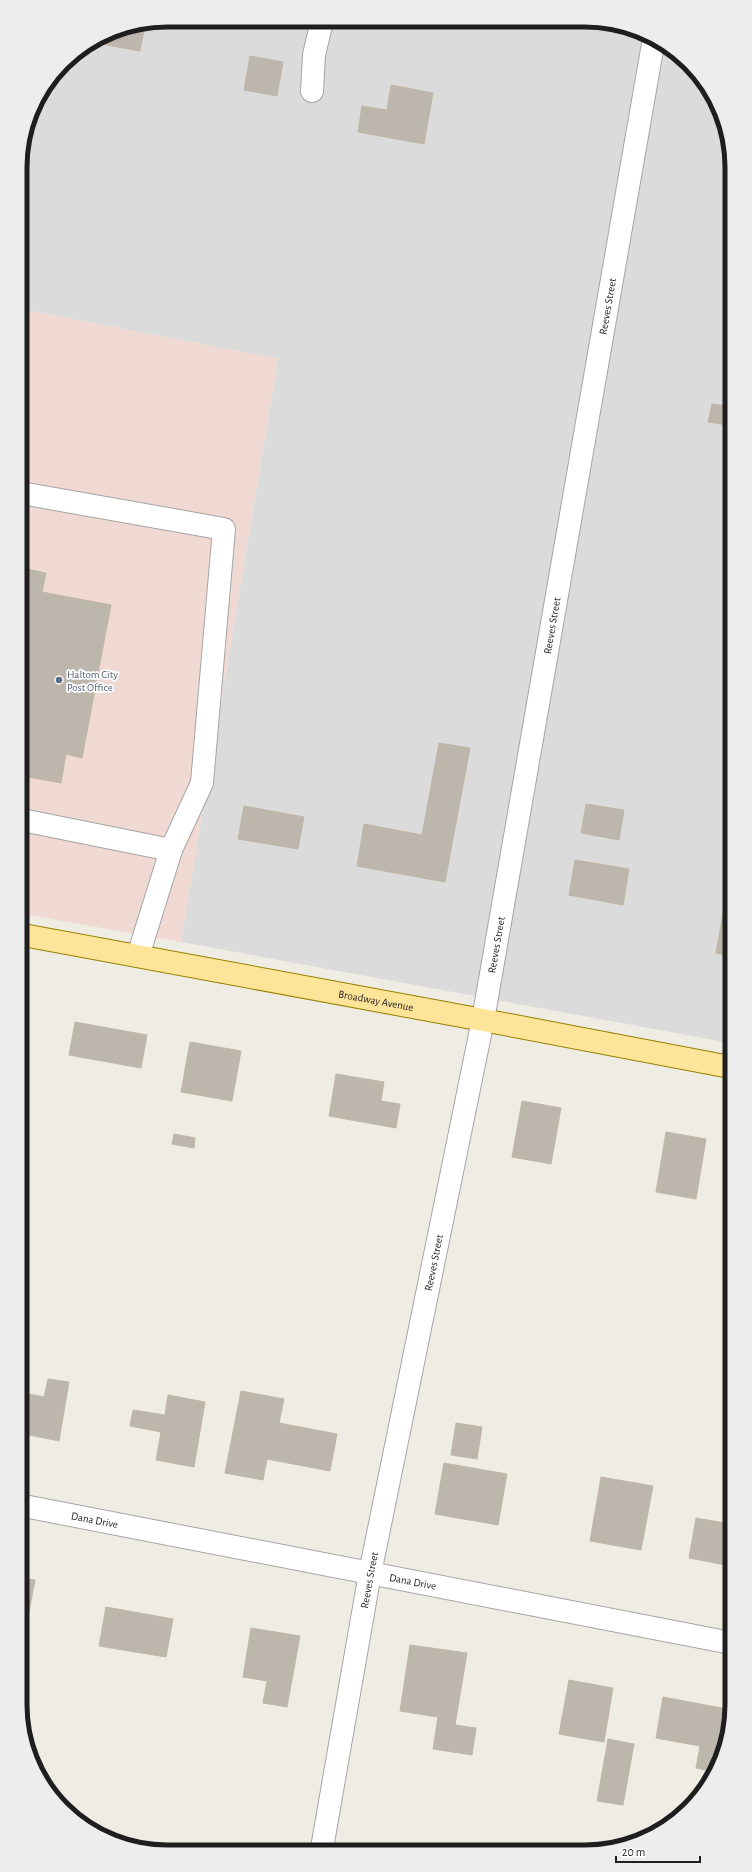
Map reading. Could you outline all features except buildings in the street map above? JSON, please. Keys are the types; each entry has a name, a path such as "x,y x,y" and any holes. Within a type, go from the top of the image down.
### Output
{"main road":[{"name":"Broadway Avenue","path":"27,936 725,1066"}],"street":[{"path":"312,91 314,55 321,27"},
{"name":"Reeves Street","path":"323,1845 370,1573 483,1020 653,45"},
{"path":"27,494 224,529 202,783 171,850 138,956"},
{"path":"27,821 171,850"},
{"name":"Dana Drive","path":"27,1507 725,1642"}],"shaded area":[{"path":"157,27 595,27 630,34 655,46 684,68 706,97 720,130 724,148 725,167 725,1042 181,942 278,359 27,310 27,157 34,122 41,105 51,89 68,68 82,56 105,41 122,34"},
{"path":"27,310 278,359 181,942 27,915"}],"place":[{"name":"Haltom City Post Office","path":"59,680"}]}
